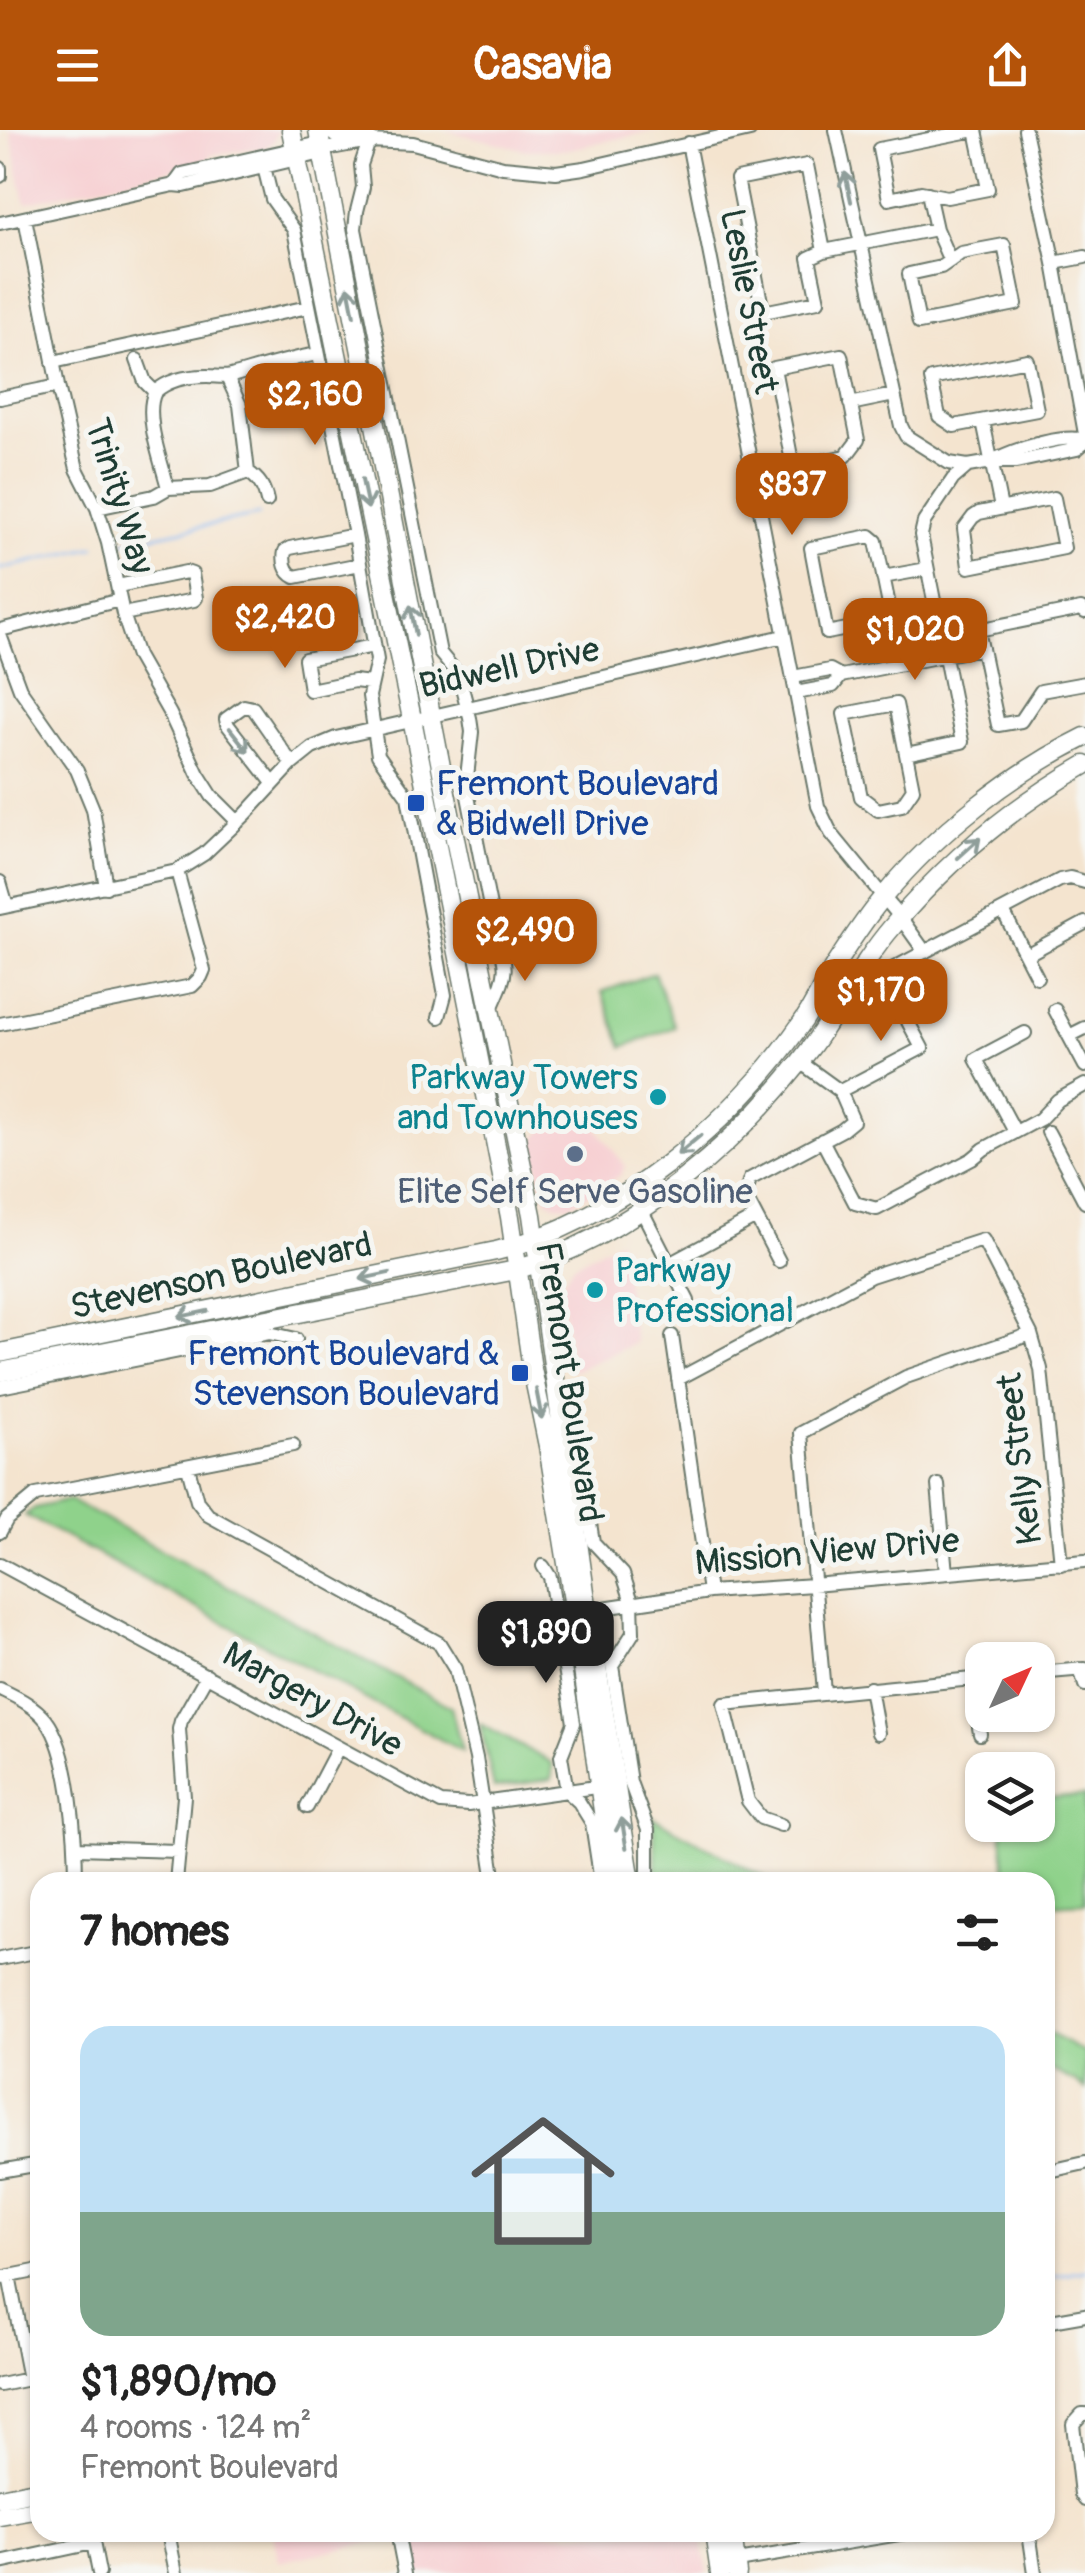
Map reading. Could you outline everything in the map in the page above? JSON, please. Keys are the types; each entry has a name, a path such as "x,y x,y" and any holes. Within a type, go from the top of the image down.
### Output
{"main road":[{"path":"324,141 337,134 369,141"},
{"name":"Fremont Boulevard","path":"324,141 431,716 536,1239 575,1523 582,1612"},
{"name":"Fremont Boulevard","path":"294,146 412,719 582,1612 607,1785 612,1872"},
{"name":"Stevenson Boulevard","path":"0,1353 514,1246 581,1218 634,1186 688,1146 759,1078 791,1039 836,964 883,897 958,822 1032,767 1085,737"},
{"name":"Stevenson Boulevard","path":"0,1372 517,1270 584,1242 640,1210 722,1146 800,1062 900,917 974,842 1046,788 1085,766"},
{"name":"Fremont Boulevard","path":"607,1785 629,1872"},
{"path":"0,2498 30,2492"},
{"path":"0,2516 30,2511"},
{"path":"718,2542 728,2568"},
{"path":"728,2568 731,2542"}],"street":[{"path":"369,141 418,144 503,167 556,172 750,130"},
{"path":"836,130 901,426 906,436 949,463 968,466 992,462 1015,450 1077,449 1085,439 1054,263 1025,130"},
{"path":"976,130 988,189 947,197 921,192 889,199 880,149 976,130"},
{"path":"174,184 182,174 324,141"},
{"name":"Fremont Boulevard","path":"369,141 361,165 363,187 355,229 440,652 460,676 468,708 472,732 466,786 506,971 490,1011"},
{"name":"Leslie Street","path":"688,142 822,820 925,952"},
{"path":"0,223 264,167 294,146"},
{"path":"824,251 807,166 736,179 763,312 818,301 809,258 824,251 936,229"},
{"path":"264,167 272,199 294,230 374,646 376,660 369,696 378,754 408,797 444,994 439,1017"},
{"path":"0,168 0,176"},
{"path":"928,194 936,229 950,261"},
{"name":"Trinity Way","path":"24,218 77,468 98,508 137,656 198,774 212,796 238,822"},
{"path":"1004,245 1016,304 918,323 909,274 942,268 950,261 961,253 1004,245"},
{"path":"1054,263 1085,257"},
{"path":"53,362 308,307"},
{"path":"168,488 150,402 155,392 183,378 227,377 318,354"},
{"path":"841,355 850,404 858,440 846,456 794,466 774,368 841,355"},
{"path":"137,360 145,382 155,392"},
{"path":"1027,360 1037,410 983,420 954,426 939,416 930,379 1027,360"},
{"path":"227,377 240,406 248,472"},
{"path":"0,398 58,386"},
{"path":"850,404 894,395"},
{"path":"983,420 1001,508"},
{"path":"906,754 962,742 920,535 924,522 953,479 968,466"},
{"path":"98,508 154,496 168,488 210,486 248,472"},
{"path":"248,472 264,488 267,501"},
{"path":"1054,498 1064,548 969,567 964,537 968,522 979,513 1001,508 1054,498"},
{"path":"355,535 290,548 285,552 284,562 295,576 360,564"},
{"path":"870,536 876,541 883,578 892,620 826,632 811,548 870,536"},
{"path":"883,578 928,569"},
{"path":"106,887 93,809 77,770 20,689 0,633 121,600 186,572 192,574 194,600 121,600"},
{"path":"1085,612 1081,609 978,630 998,725 1021,720 1041,691 1085,683"},
{"name":"Bidwell Drive","path":"3,907 177,871 204,854 292,764 312,748 336,738 784,636"},
{"path":"371,683 354,681 310,690 305,660 374,646"},
{"path":"796,693 833,686 841,676 982,648"},
{"path":"793,677 830,670 841,676"},
{"path":"896,704 906,754 912,789 902,805 878,810 861,797 844,714 896,704"},
{"path":"272,783 226,719 244,706 254,708 292,764"},
{"path":"0,1024 192,986 204,970 177,871"},
{"path":"840,1092 922,1048 888,986 894,968 1063,879 1085,882"},
{"path":"0,882 3,907"},
{"path":"1002,911 1038,977"},
{"path":"1026,954 1085,924"},
{"path":"1055,1010 1085,1066"},
{"path":"1069,1036 1085,1028"},
{"path":"1016,1132 976,1059 1025,1033"},
{"path":"779,1261 745,1196 750,1179 852,1121 840,1092 800,1062"},
{"path":"822,1140 855,1203 877,1209 1040,1119 1058,1100 1085,1085"},
{"path":"1048,1132 1080,1181 1085,1202"},
{"path":"640,1210 688,1301"},
{"path":"669,1264 756,1217"},
{"name":"Kelly Street","path":"678,1380 871,1276 983,1240 1031,1334 1041,1369 1061,1564"},
{"name":"Stevenson Boulevard","path":"0,1388 270,1333 296,1340"},
{"path":"824,1692 801,1433 906,1377 1031,1334"},
{"path":"672,1336 708,1592"},
{"name":"Fremont Boulevard","path":"569,1390 593,1542 623,1574 632,1602"},
{"path":"0,1532 7,1520 36,1495 294,1445"},
{"path":"188,1467 198,1501 208,1515 438,1643 455,1670 476,1758 494,1872"},
{"path":"938,1485 946,1573"},
{"name":"Mission View Drive","path":"582,1612 708,1592 1085,1561"},
{"name":"Margery Drive","path":"0,1564 441,1803 483,1802 607,1785"},
{"name":"Fremont Boulevard","path":"543,1566 550,1577 574,1724 561,1756 567,1791"},
{"path":"632,1602 633,1633 612,1666 630,1782 648,1830 648,1872"},
{"path":"1055,1671 1082,1669 1085,1685"},
{"path":"177,1872 184,1796 179,1729 207,1676"},
{"path":"781,1825 761,1818 748,1801 724,1704 965,1679"},
{"path":"0,1688 33,1706 48,1722 60,1750 74,1819 76,1872"},
{"path":"870,1688 878,1733"},
{"path":"306,1806 338,1748"},
{"path":"567,1791 592,1822 600,1872"},
{"path":"76,1848 178,1851"},
{"path":"0,1959 30,1953"},
{"path":"1055,2170 1085,2163"},
{"path":"0,2171 30,2166"},
{"path":"0,2385 29,2379 5,2277 30,2272"},
{"path":"1055,2320 1085,2315"},
{"path":"1085,2414 1074,2424 1081,2494 1085,2500"},
{"path":"0,2563 16,2566 81,2542"},
{"path":"93,2542 99,2573"},
{"path":"170,2542 176,2573"},
{"path":"399,2542 406,2573"},
{"path":"728,2568 860,2542"},
{"path":"1030,2542 1035,2573"}],"shaded area":[{"path":"10,130 278,130 273,142 263,149 211,155 206,162 25,203"},
{"path":"444,130 658,130 565,150 526,150"},
{"name":"Elite Self Serve Gasoline","path":"590,1119 625,1166 621,1175 570,1205 555,1204 543,1193 533,1142 543,1130"},
{"path":"619,1240 635,1343 572,1372 560,1285 573,1265"},
{"path":"275,2542 371,2542 279,2562"},
{"path":"412,2542 702,2542 707,2573 418,2573"}],"green space":[{"path":"654,973 675,1027 623,1047 602,992"},
{"path":"69,1500 451,1707 462,1751 25,1515 35,1508"},
{"path":"480,1724 552,1763 552,1779 494,1788"},
{"path":"1085,1796 1085,1902 1055,1904 1055,1872 1005,1872 1003,1842 1055,1842 1055,1797"},
{"path":"652,1817 754,1872 655,1872"},
{"path":"1055,2036 1085,2053 1085,2090 1055,2072"}],"waterway":[{"path":"124,542 259,515"},
{"path":"0,569 95,547"},
{"path":"1055,2276 1085,2271"}],"place":[{"name":"Fremont Boulevard & Bidwell Drive","path":"416,803"},
{"name":"Parkway Towers and Townhouses","path":"658,1097"},
{"name":"Elite Self Serve Gasoline","path":"575,1154"},
{"name":"Parkway Professional","path":"595,1290"},
{"name":"Fremont Boulevard & Stevenson Boulevard","path":"520,1373"}]}
